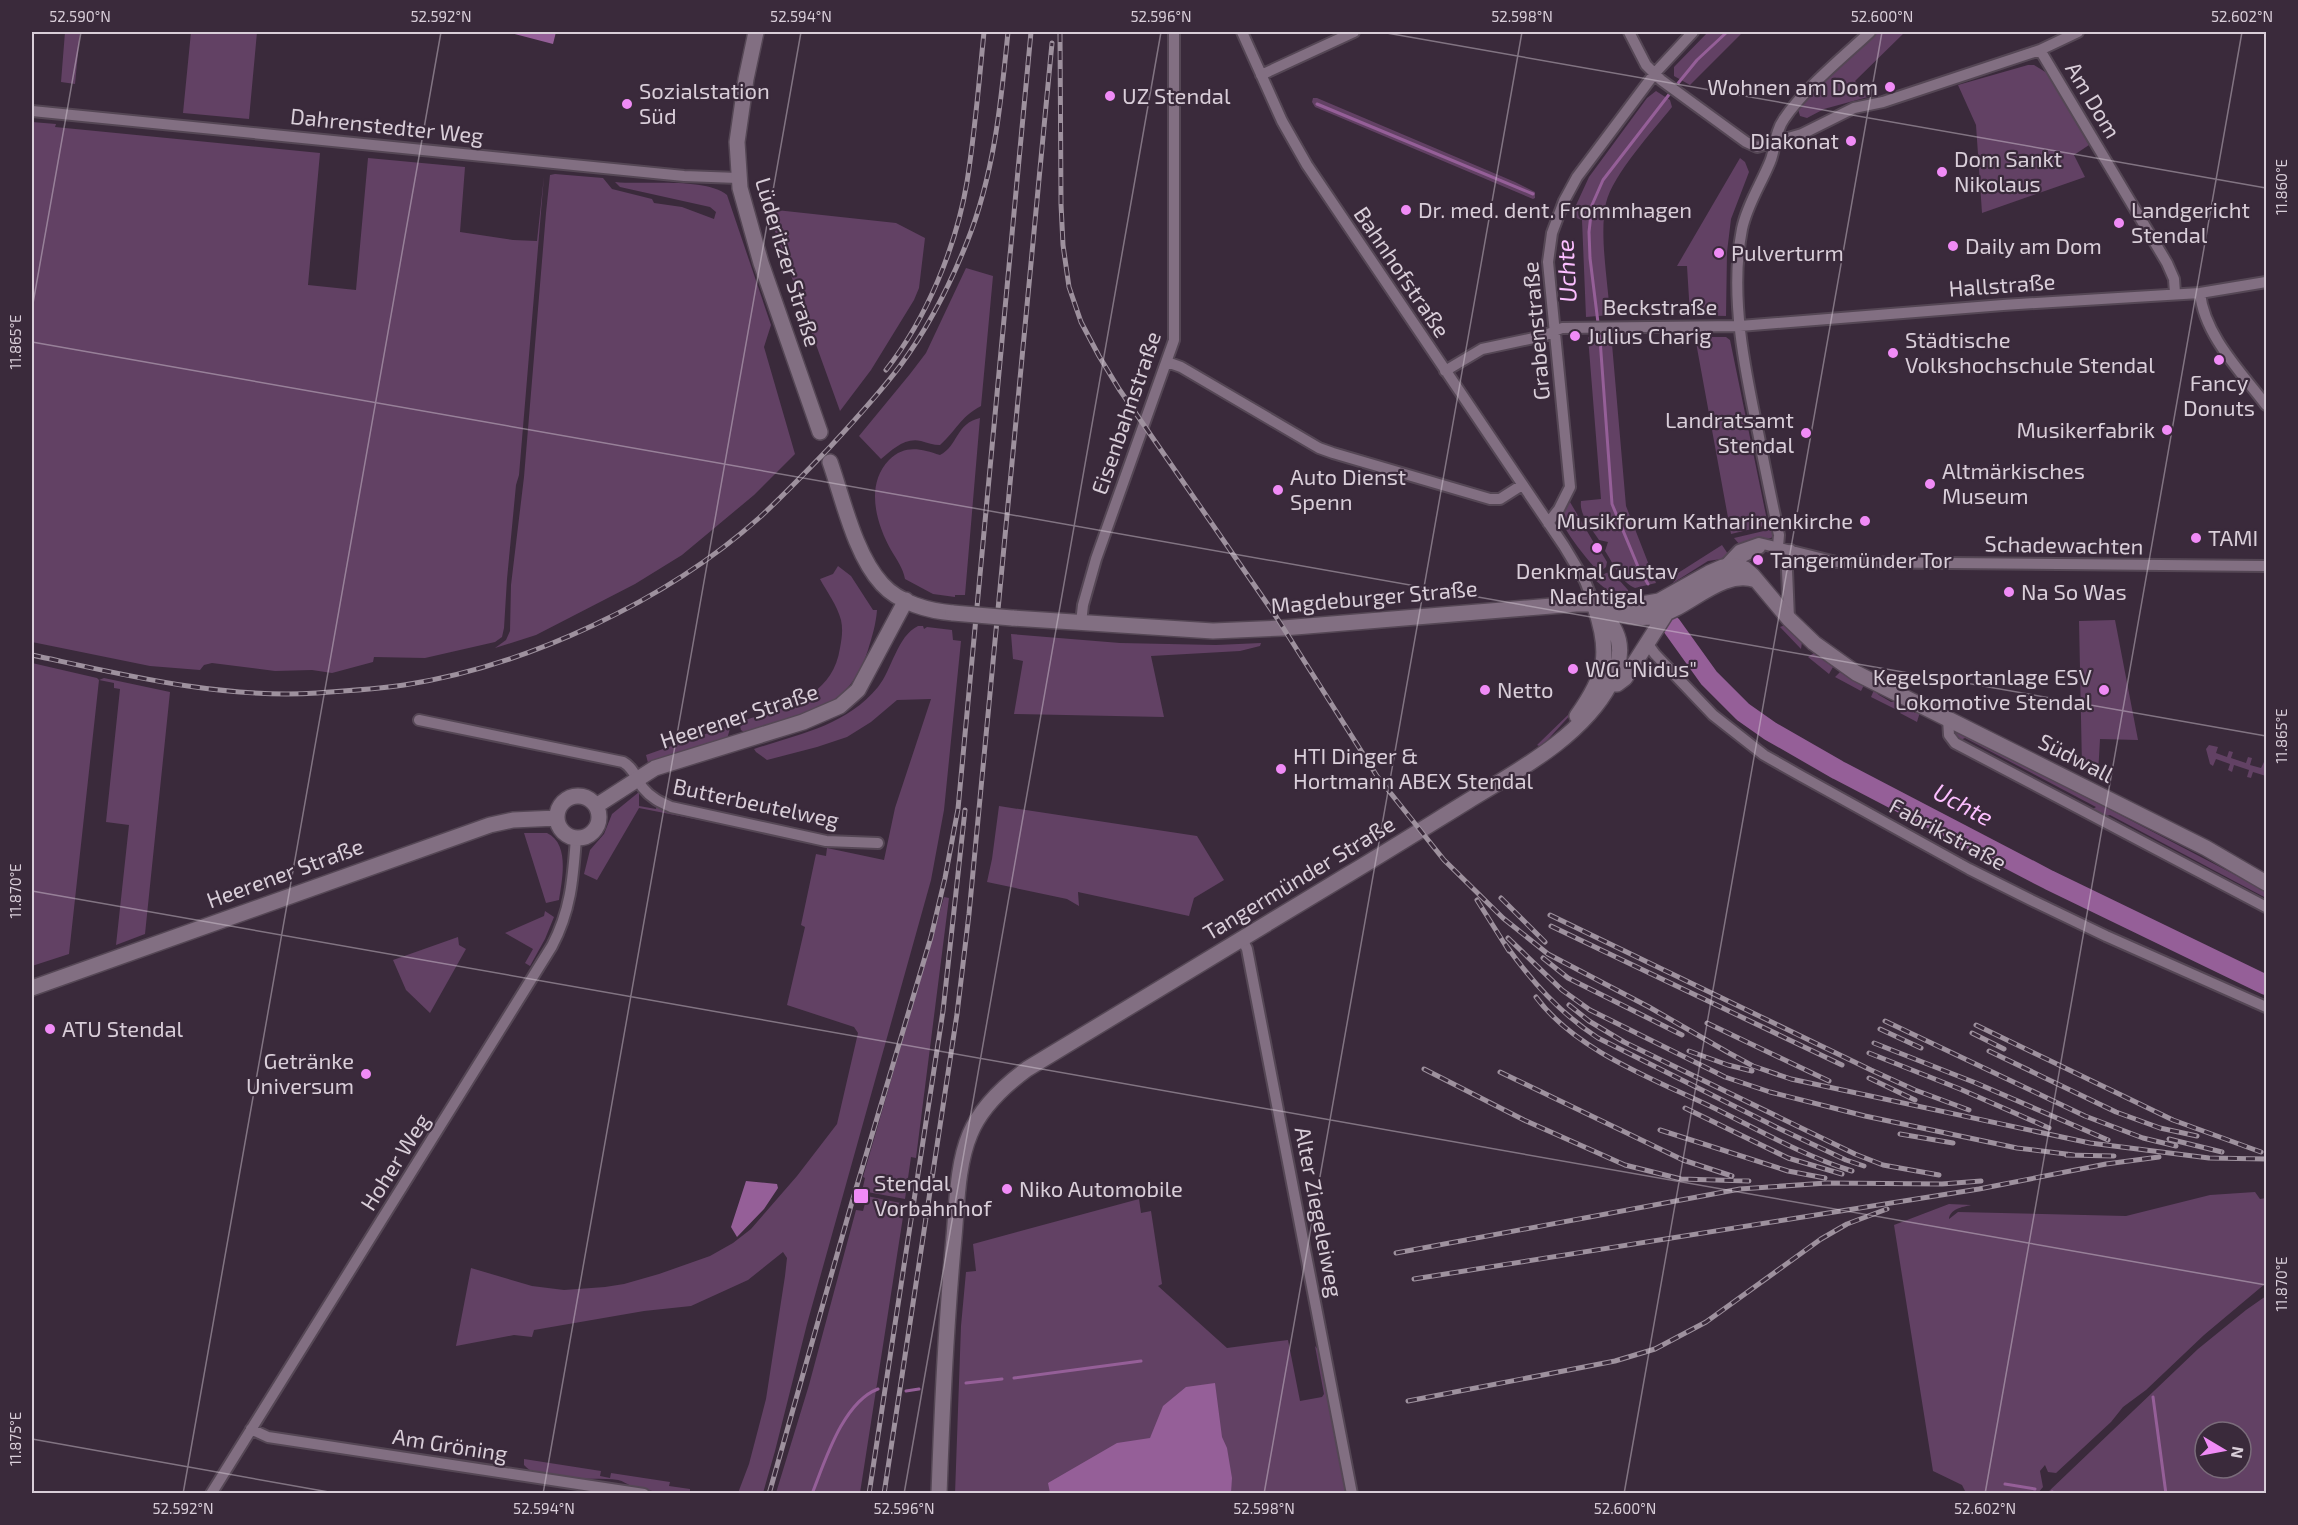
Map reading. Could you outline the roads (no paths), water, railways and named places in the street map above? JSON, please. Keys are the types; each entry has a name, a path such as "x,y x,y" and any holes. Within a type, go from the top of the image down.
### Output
{"main road":[{"name":"Lüderitzer Straße","path":"756,32 737,142 738,178 752,235 820,432"},
{"path":"830,462 856,538 871,570 882,585 906,600 929,609 954,614 1081,623"},
{"path":"1594,604 1659,601 1729,571"},
{"path":"1594,604 1611,620 1618,638 1618,660 1611,683 1617,684 1625,678 1667,612 1729,571"},
{"name":"Südwall","path":"1729,571 1748,572 1789,619 1814,643 1847,668 2206,848 2266,883"},
{"name":"Heerener Straße","path":"596,806 655,768 810,720 840,706 858,690 906,600"},
{"name":"Magdeburger Straße","path":"1081,623 1191,630 1235,630 1594,604 1617,614 1637,617 1650,617 1667,612"},
{"name":"Tangermünder Straße","path":"1561,739 1584,705 1604,659 1605,642 1594,604"},
{"name":"Tangermünder Straße","path":"939,1494 947,1316 960,1175 966,1145 983,1110 1027,1069 1523,767 1561,739 1594,708 1611,683"},
{"path":"574,796 586,798 596,806 599,817 596,828 587,836 576,838 561,830 557,818 564,802 574,796"},
{"name":"Heerener Straße","path":"32,988 490,825 513,820 557,818"}],"street":[{"name":"Eisenbahnstraße","path":"1081,623 1083,605 1103,538 1174,340 1176,326 1174,32"},
{"name":"Bahnhofstraße","path":"1242,32 1282,121 1307,165 1548,523 1579,571 1594,604"},
{"path":"1261,75 1354,32"},
{"path":"1629,32 1642,58 1659,77 1682,95 1752,146 1774,144"},
{"name":"Grabenstraße","path":"1548,523 1559,509 1570,486 1548,262 1558,214 1577,177 1693,32"},
{"path":"1729,571 1754,550 1778,546 1779,535 1746,375 1740,326 1738,262 1742,228 1752,198 1771,161 1778,129 1788,113 1870,32"},
{"path":"2040,50 2078,32"},
{"name":"Am Dom","path":"1774,144 1808,132 1854,108 1883,102 2040,50 2171,270 2175,293"},
{"name":"Dahrenstedter Weg","path":"32,111 684,176 738,178"},
{"name":"Hallstraße","path":"1740,326 1940,309 2200,292 2266,282"},
{"path":"2200,292 2200,301 2215,335 2266,405"},
{"name":"Beckstraße","path":"1444,371 1482,349 1543,336 1562,328 1740,326"},
{"path":"1167,362 1181,367 1319,448 1490,499 1505,497 1522,485"},
{"name":"Schadewachten","path":"1778,546 1842,562 2266,566"},
{"path":"1789,619 1787,570 1791,550"},
{"name":"Fabrikstraße","path":"1647,643 1713,715 1764,755 1969,869 2106,936 2266,1007"},
{"path":"1948,719 1949,735 1955,743 2266,907"},
{"path":"419,720 623,762 637,778"},
{"name":"Butterbeutelweg","path":"637,778 651,797 672,807 826,841 878,843"},
{"name":"Hoher Weg","path":"211,1494 552,946 570,902 576,838"},
{"name":"Alter Ziegeleiweg","path":"1242,939 1251,970 1352,1494"},
{"name":"Am Gröning","path":"251,1429 260,1435 280,1439 644,1494"}],"waterway":[{"name":"Uchte","path":"1675,87 1697,60 1727,32"},
{"name":"Uchte","path":"1648,584 1639,569 1612,504 1600,339 1589,232 1592,205 1603,180 1671,92"},
{"path":"1317,104 1533,194"},
{"name":"Uchte","path":"1671,625 1709,678 1743,712 1770,731 1838,770 2049,880 2266,985"},
{"path":"1014,1378 1141,1361"},
{"path":"966,1383 1002,1379"},
{"path":"812,1494 829,1450 845,1419 855,1406 878,1389"},
{"path":"906,1391 919,1389"},
{"path":"2153,1397 2166,1494"},
{"path":"2005,1484 2035,1489"},
{"path":"2052,1492 2057,1494"}],"railway":[{"path":"886,370 901,350 927,305 947,256 962,207 970,163 984,32"},
{"path":"32,655 173,684 245,692 317,693 404,685 451,676 546,646 593,626 682,576 759,518 795,483 875,397 920,337 946,290 976,217 984,191 999,112 1008,32"},
{"path":"769,1494 852,1202 931,937 958,809 1031,32"},
{"path":"1060,33 1063,245 1069,287 1081,322 1119,389 1277,618 1377,776 1444,860 1503,918 1548,954 1649,1007 1753,1066 1791,1079 2090,1143 2209,1158 2266,1159"},
{"path":"884,1494 957,1014 969,914 1052,43"},
{"path":"869,1494 943,1011 965,810"},
{"path":"1501,898 1545,942"},
{"path":"1477,900 1509,951"},
{"path":"1550,915 1871,1070 1915,1090 1969,1110"},
{"path":"1551,926 1842,1065"},
{"path":"1508,938 1562,990 1590,1010 1725,1077 1770,1092 1865,1116 2017,1148 2074,1155"},
{"path":"1505,944 1547,996 1598,1038 1776,1127 1846,1160 1864,1166"},
{"path":"1543,958 1568,978 1682,1035"},
{"path":"1536,997 1553,1017 1574,1034 1622,1064 1802,1152 1852,1171"},
{"path":"1569,1005 1589,1021 1624,1042 1855,1154 1883,1165 1939,1175"},
{"path":"1885,1021 2085,1116 2143,1138 2176,1146"},
{"path":"1707,1023 1829,1081"},
{"path":"1976,1025 2173,1120 2261,1152"},
{"path":"1880,1029 1921,1048"},
{"path":"1972,1033 2004,1049"},
{"path":"1874,1043 1976,1083 2108,1140"},
{"path":"1689,1051 1752,1071"},
{"path":"1989,1051 2116,1112 2160,1128 2197,1136"},
{"path":"1869,1053 2049,1128"},
{"path":"1424,1069 1524,1120 1625,1165 1681,1179 1749,1181"},
{"path":"1500,1072 1683,1160 1732,1176"},
{"path":"1869,1078 1915,1100"},
{"path":"1685,1108 1788,1158 1842,1174"},
{"path":"1660,1130 1788,1171 1825,1178"},
{"path":"1900,1134 1953,1143"},
{"path":"2169,1139 2222,1152"},
{"path":"2066,1155 2114,1156"},
{"path":"1414,1279 1979,1189 2106,1164 2159,1157"},
{"path":"1396,1253 1740,1189 1827,1183 1942,1184 1981,1181"},
{"path":"1408,1401 1615,1361 1655,1349 1706,1322 1821,1239 1847,1224 1887,1209"}],"place":[{"name":"Wohnen am Dom","path":"1890,87"},
{"name":"UZ Stendal","path":"1110,96"},
{"name":"Sozialstation Süd","path":"627,104"},
{"name":"Diakonat","path":"1851,141"},
{"name":"Dom Sankt Nikolaus","path":"1942,172"},
{"name":"Dr. med. dent. Frommhagen","path":"1406,210"},
{"name":"Landgericht Stendal","path":"2119,223"},
{"name":"Daily am Dom","path":"1953,246"},
{"name":"Pulverturm","path":"1719,253"},
{"name":"Julius Charig","path":"1575,336"},
{"name":"Städtische Volkshochschule Stendal","path":"1893,353"},
{"name":"Fancy Donuts","path":"2219,360"},
{"name":"Musikerfabrik","path":"2167,430"},
{"name":"Landratsamt Stendal","path":"1806,433"},
{"name":"Altmärkisches Museum","path":"1930,484"},
{"name":"Auto Dienst Spenn","path":"1278,490"},
{"name":"Musikforum Katharinenkirche","path":"1865,521"},
{"name":"TAMI","path":"2196,538"},
{"name":"Denkmal Gustav Nachtigal","path":"1597,548"},
{"name":"Tangermünder Tor","path":"1758,560"},
{"name":"Na So Was","path":"2009,592"},
{"name":"WG \"Nidus\"","path":"1573,669"},
{"name":"Netto","path":"1485,690"},
{"name":"Kegelsportanlage ESV Lokomotive Stendal","path":"2104,690"},
{"name":"HTI Dinger & Hortmann ABEX Stendal","path":"1281,769"},
{"name":"ATU Stendal","path":"50,1029"},
{"name":"Getränke Universum","path":"366,1074"},
{"name":"Niko Automobile","path":"1007,1189"},
{"name":"Stendal Vorbahnhof","path":"861,1196"}]}
